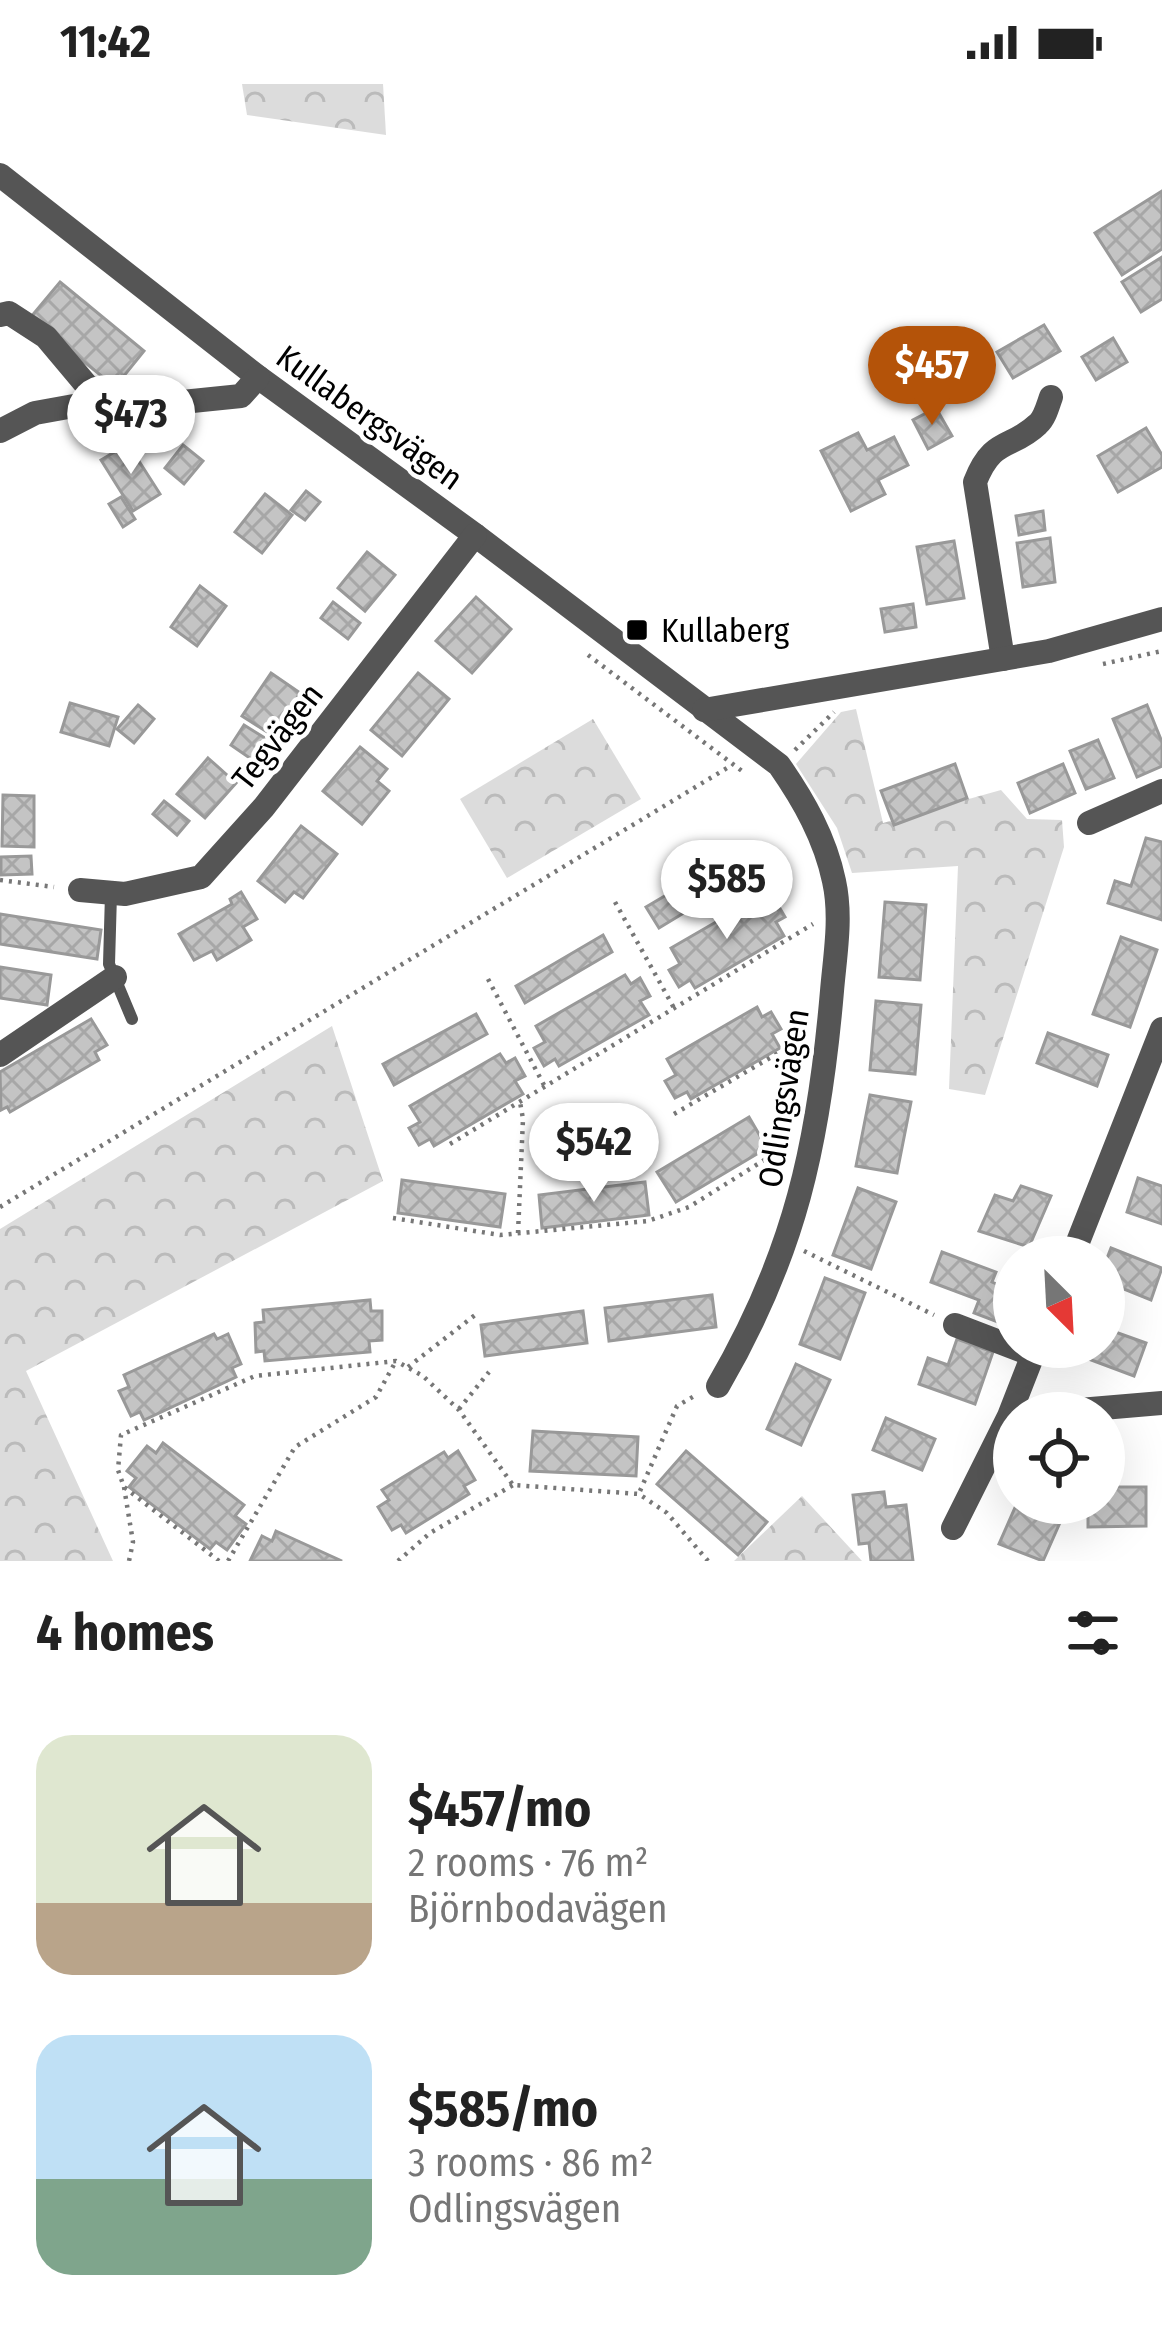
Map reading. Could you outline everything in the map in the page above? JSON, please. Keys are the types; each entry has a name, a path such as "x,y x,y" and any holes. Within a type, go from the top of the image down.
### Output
{"street":[{"name":"Kullabergsvägen","path":"0,175 258,377 704,710"},
{"path":"0,315 9,313 46,338 88,387 153,405 242,396 258,377"},
{"path":"0,431 35,413 127,397"},
{"path":"1003,658 976,482 983,462 998,446 1040,423 1051,397"},
{"name":"Tegvägen","path":"80,890 111,894 201,877 264,807 475,535"},
{"path":"704,710 1049,651 1162,619"},
{"name":"Odlingsvägen","path":"704,710 779,766 822,838 838,909 830,1023 800,1205 776,1274 718,1386"},
{"path":"1089,823 1162,791"},
{"path":"0,1054 115,976"},
{"path":"1080,1236 1162,1029"},
{"path":"956,1325 993,1337"},
{"path":"1125,1406 1162,1403"},
{"path":"953,1528 993,1452"}],"lane":[{"path":"111,894 110,964 132,1019"}],"path":[{"path":"1095,666 1162,651"},
{"path":"586,653 747,774"},
{"path":"779,766 843,704"},
{"path":"0,1208 732,765"},
{"path":"0,880 80,890"},
{"path":"615,902 674,1008"},
{"path":"450,1144 838,909"},
{"path":"488,979 545,1087"},
{"path":"674,1114 830,1023"},
{"path":"518,1234 520,1102"},
{"path":"393,1218 500,1235 669,1216 815,1128"},
{"path":"787,1242 956,1325"},
{"path":"408,1367 479,1312"},
{"path":"124,1487 223,1561 295,1447 376,1397 396,1360"},
{"path":"128,1561 134,1542 118,1470 121,1436 255,1376 396,1360 423,1376 459,1410 513,1485"},
{"path":"459,1410 489,1372"},
{"path":"639,1494 677,1406 718,1386"},
{"path":"398,1561 430,1533 513,1485 639,1494 667,1513 708,1561"}],"green space":[{"path":"242,84 383,84 386,135 247,115"},
{"path":"856,709 883,823 1001,790 1027,819 1062,820 1064,847 985,1095 949,1089 958,866 852,873 837,828 796,764 841,712"},
{"path":"593,719 641,799 507,878 460,799"},
{"path":"332,1026 383,1181 26,1371 113,1561 0,1561 0,1229"},
{"path":"802,1496 862,1561 734,1561"}],"building":[{"path":"1162,191 1162,249 1122,275 1095,233"},
{"path":"1162,257 1162,299 1141,312 1122,282"},
{"path":"60,282 144,351 115,387 30,318"},
{"path":"1044,325 1060,351 1013,378 997,352"},
{"path":"1113,338 1127,362 1096,380 1082,357"},
{"path":"927,364 940,388 927,394 915,371"},
{"path":"936,408 952,436 928,449 913,420"},
{"path":"1146,428 1162,455 1162,467 1118,492 1098,456"},
{"path":"858,433 867,450 894,437 908,465 878,480 885,494 851,511 821,451"},
{"path":"128,444 160,494 133,511 101,460"},
{"path":"183,445 203,461 184,484 165,468"},
{"path":"306,491 320,502 305,520 291,510"},
{"path":"265,494 292,515 262,553 235,532"},
{"path":"121,497 135,519 123,527 109,504"},
{"path":"1043,511 1045,530 1019,535 1016,516"},
{"path":"1050,538 1055,582 1023,587 1017,543"},
{"path":"954,541 964,598 927,604 917,547"},
{"path":"367,552 395,575 365,611 338,588"},
{"path":"200,586 226,606 197,646 171,627"},
{"path":"476,597 511,629 472,673 436,641"},
{"path":"333,602 360,623 348,639 321,618"},
{"path":"913,604 916,627 885,632 881,609"},
{"path":"271,673 300,693 272,735 242,716"},
{"path":"418,673 449,699 402,756 371,730"},
{"path":"70,703 118,717 109,746 61,732"},
{"path":"138,705 154,719 134,743 117,729"},
{"path":"1147,705 1162,742 1162,766 1137,777 1113,719"},
{"path":"244,725 268,740 254,761 231,745"},
{"path":"1098,740 1114,778 1086,789 1070,751"},
{"path":"360,747 387,769 377,781 389,791 362,824 323,791"},
{"path":"208,758 236,783 205,818 177,794"},
{"path":"955,764 967,798 894,825 881,791"},
{"path":"1063,764 1075,793 1030,813 1018,783"},
{"path":"3,795 34,796 34,847 2,846"},
{"path":"164,801 189,821 177,835 153,814"},
{"path":"301,826 337,854 303,898 294,892 285,902 258,881"},
{"path":"1146,838 1162,842 1162,920 1108,903 1115,881 1131,886"},
{"path":"736,854 748,874 659,928 646,907"},
{"path":"31,856 32,874 1,875 1,857"},
{"path":"241,892 257,919 243,927 251,940 217,960 212,951 194,960 179,934 232,904 230,899"},
{"path":"761,896 766,905 775,900 785,917 776,922 784,936 695,988 690,980 679,987 669,970 680,964 671,948"},
{"path":"885,902 926,905 920,980 879,977"},
{"path":"0,914 101,930 97,959 0,944"},
{"path":"603,935 612,952 525,1003 516,986"},
{"path":"1121,937 1157,950 1130,1027 1093,1014"},
{"path":"0,967 51,975 47,1005 0,998"},
{"path":"625,975 631,984 640,978 650,996 640,1001 649,1015 559,1066 555,1059 544,1066 534,1048 545,1042 536,1026"},
{"path":"876,1001 921,1005 915,1074 870,1070"},
{"path":"757,1007 762,1017 771,1012 781,1029 772,1034 780,1048 691,1099 687,1092 675,1098 665,1081 676,1075 667,1059"},
{"path":"476,1014 487,1034 394,1085 383,1064"},
{"path":"91,1019 107,1045 95,1052 99,1060 10,1112 7,1107 1,1110 0,1072"},
{"path":"1048,1033 1108,1055 1097,1086 1037,1063"},
{"path":"500,1054 506,1063 515,1058 525,1076 515,1081 523,1094 434,1146 430,1139 419,1145 409,1128 420,1122 410,1106"},
{"path":"870,1095 911,1102 897,1173 856,1166"},
{"path":"749,1117 767,1148 676,1202 657,1172"},
{"path":"1138,1178 1162,1186 1162,1224 1127,1212"},
{"path":"402,1180 505,1194 500,1227 398,1213"},
{"path":"645,1182 649,1215 542,1228 539,1195"},
{"path":"1021,1186 1051,1196 1034,1236 979,1231 995,1195 1013,1201"},
{"path":"858,1188 896,1202 871,1269 833,1255"},
{"path":"942,1252 993,1271 993,1320 974,1313 979,1300 931,1282"},
{"path":"1125,1253 1162,1268 1151,1300 1125,1289"},
{"path":"825,1278 865,1293 840,1359 800,1344"},
{"path":"712,1295 716,1327 609,1341 605,1308"},
{"path":"370,1300 371,1311 382,1311 382,1340 369,1341 370,1352 265,1361 264,1351 256,1352 255,1323 264,1322 263,1310"},
{"path":"583,1311 587,1343 485,1356 481,1325"},
{"path":"214,1334 217,1339 228,1334 241,1364 232,1368 236,1377 144,1420 140,1412 131,1416 119,1391 129,1387 124,1375"},
{"path":"1125,1336 1146,1343 1134,1376 1113,1368 1125,1368"},
{"path":"957,1339 993,1352 975,1404 919,1384 928,1358 948,1365"},
{"path":"796,1364 830,1380 801,1445 767,1429"},
{"path":"886,1418 935,1439 922,1470 873,1450"},
{"path":"533,1431 638,1437 636,1476 530,1471"},
{"path":"163,1443 244,1505 235,1516 246,1524 227,1550 216,1542 210,1549 129,1487 136,1478 127,1471 147,1446 156,1453"},
{"path":"458,1451 475,1480 464,1486 469,1494 406,1533 401,1525 392,1530 378,1507 389,1500 382,1490 444,1452 448,1458"},
{"path":"686,1451 767,1522 738,1555 657,1484"},
{"path":"1125,1487 1146,1487 1146,1526 1088,1527 1125,1524"},
{"path":"884,1492 886,1507 906,1505 913,1561 871,1561 869,1543 859,1544 853,1495"},
{"path":"1008,1524 1059,1524 1043,1561 999,1544"},
{"path":"276,1531 342,1561 250,1561 262,1536 272,1541"}],"place":[{"name":"Kullaberg","path":"637,630"}]}
